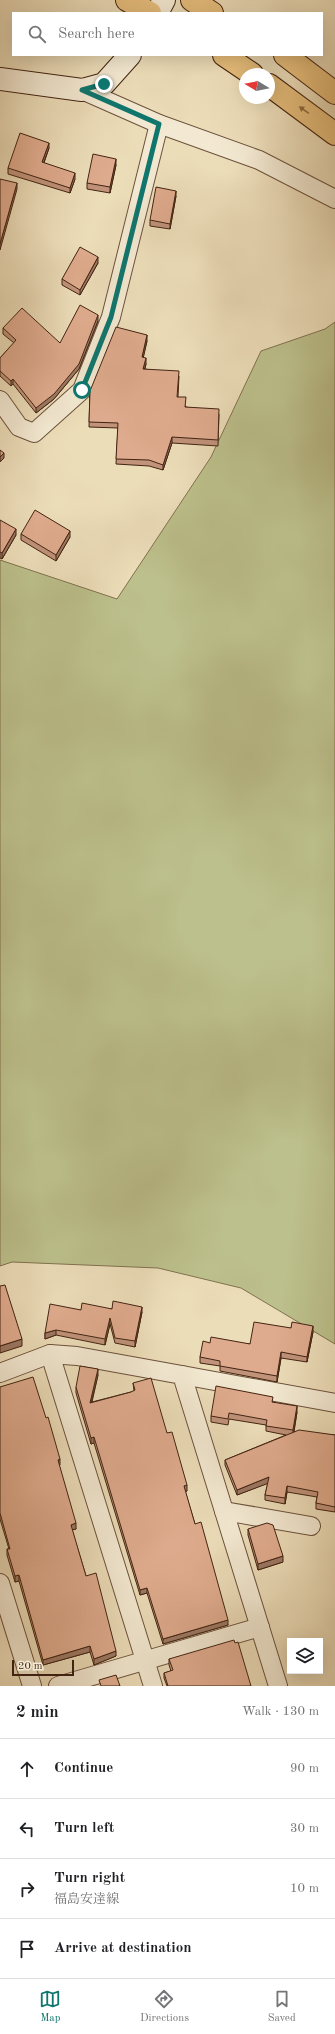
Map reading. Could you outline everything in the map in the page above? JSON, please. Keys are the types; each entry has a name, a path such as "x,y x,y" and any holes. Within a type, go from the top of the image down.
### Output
{"highway":[{"path":"127,0 148,12"},
{"path":"192,0 210,12"},
{"path":"225,56 243,68"},
{"path":"286,56 335,92"},
{"path":"275,90 335,134"}],"main road":[{"path":"158,12 164,0"},
{"path":"0,79 82,90 104,84 129,56"}],"street":[{"path":"82,90 159,124 259,160 335,198"},
{"path":"0,400 19,427 34,433 82,390 111,317 159,124"},
{"path":"0,1373 50,1354 77,1356 335,1403"},
{"path":"50,1354 154,1686"},
{"path":"182,1375 278,1686"},
{"path":"224,1511 311,1526"},
{"path":"0,1583 32,1686"},
{"path":"58,1686 146,1662 260,1627"}],"green space":[{"path":"335,322 335,1344 241,1288 158,1268 12,1262 0,1266 0,560 117,599 211,457 261,351 325,329"}],"building":[{"path":"20,133 49,143 42,162 75,173 70,188 8,168"},
{"path":"93,154 116,159 110,187 87,183"},
{"path":"0,179 17,183 0,244"},
{"path":"156,187 176,191 170,224 150,220"},
{"path":"80,247 98,257 80,290 62,279"},
{"path":"80,305 98,315 79,364 54,394 36,408 13,379 11,381 0,371 0,358 16,340 3,328 22,308 60,343"},
{"path":"116,327 147,335 142,357 146,358 143,369 179,371 177,397 186,397 185,407 219,409 218,440 172,437 163,465 149,460 116,459 118,423 89,422 90,391"},
{"path":"0,450 4,453 0,457"},
{"path":"35,510 70,531 56,555 21,534"},
{"path":"0,520 16,529 2,553 0,552"},
{"path":"5,1285 22,1339 0,1346 0,1286"},
{"path":"113,1301 142,1307 135,1341 115,1338 110,1318 105,1339 56,1330 45,1333 50,1304 81,1310 82,1303 112,1309"},
{"path":"254,1322 291,1328 292,1322 313,1326 307,1357 281,1352 277,1376 220,1366 220,1361 200,1357 203,1341 210,1343 211,1337 250,1344"},
{"path":"80,1366 98,1369 90,1403 131,1392 135,1390 133,1383 151,1378 167,1433 172,1432 187,1485 184,1486 195,1524 201,1522 228,1620 163,1639 147,1588 140,1590 94,1437 91,1438 76,1387"},
{"path":"33,1377 46,1418 48,1417 60,1459 58,1460 76,1523 71,1525 86,1576 96,1573 116,1651 94,1659 90,1646 43,1660 19,1575 15,1576 7,1549 10,1549 0,1513 0,1387"},
{"path":"216,1386 273,1397 272,1402 297,1406 293,1430 266,1426 267,1420 229,1413 228,1419 211,1416"},
{"path":"299,1430 335,1435 335,1507 316,1503 318,1492 287,1486 285,1498 265,1495 269,1477 237,1490 225,1460"},
{"path":"267,1523 273,1525 283,1556 258,1564 248,1529"},
{"path":"234,1640 235,1643 238,1642 251,1686 168,1686 164,1673 173,1670 169,1659"},
{"path":"116,1675 120,1686 101,1686 99,1680"}],"route":[{"path":"82,390 111,317 159,124 82,90 104,84"}]}
